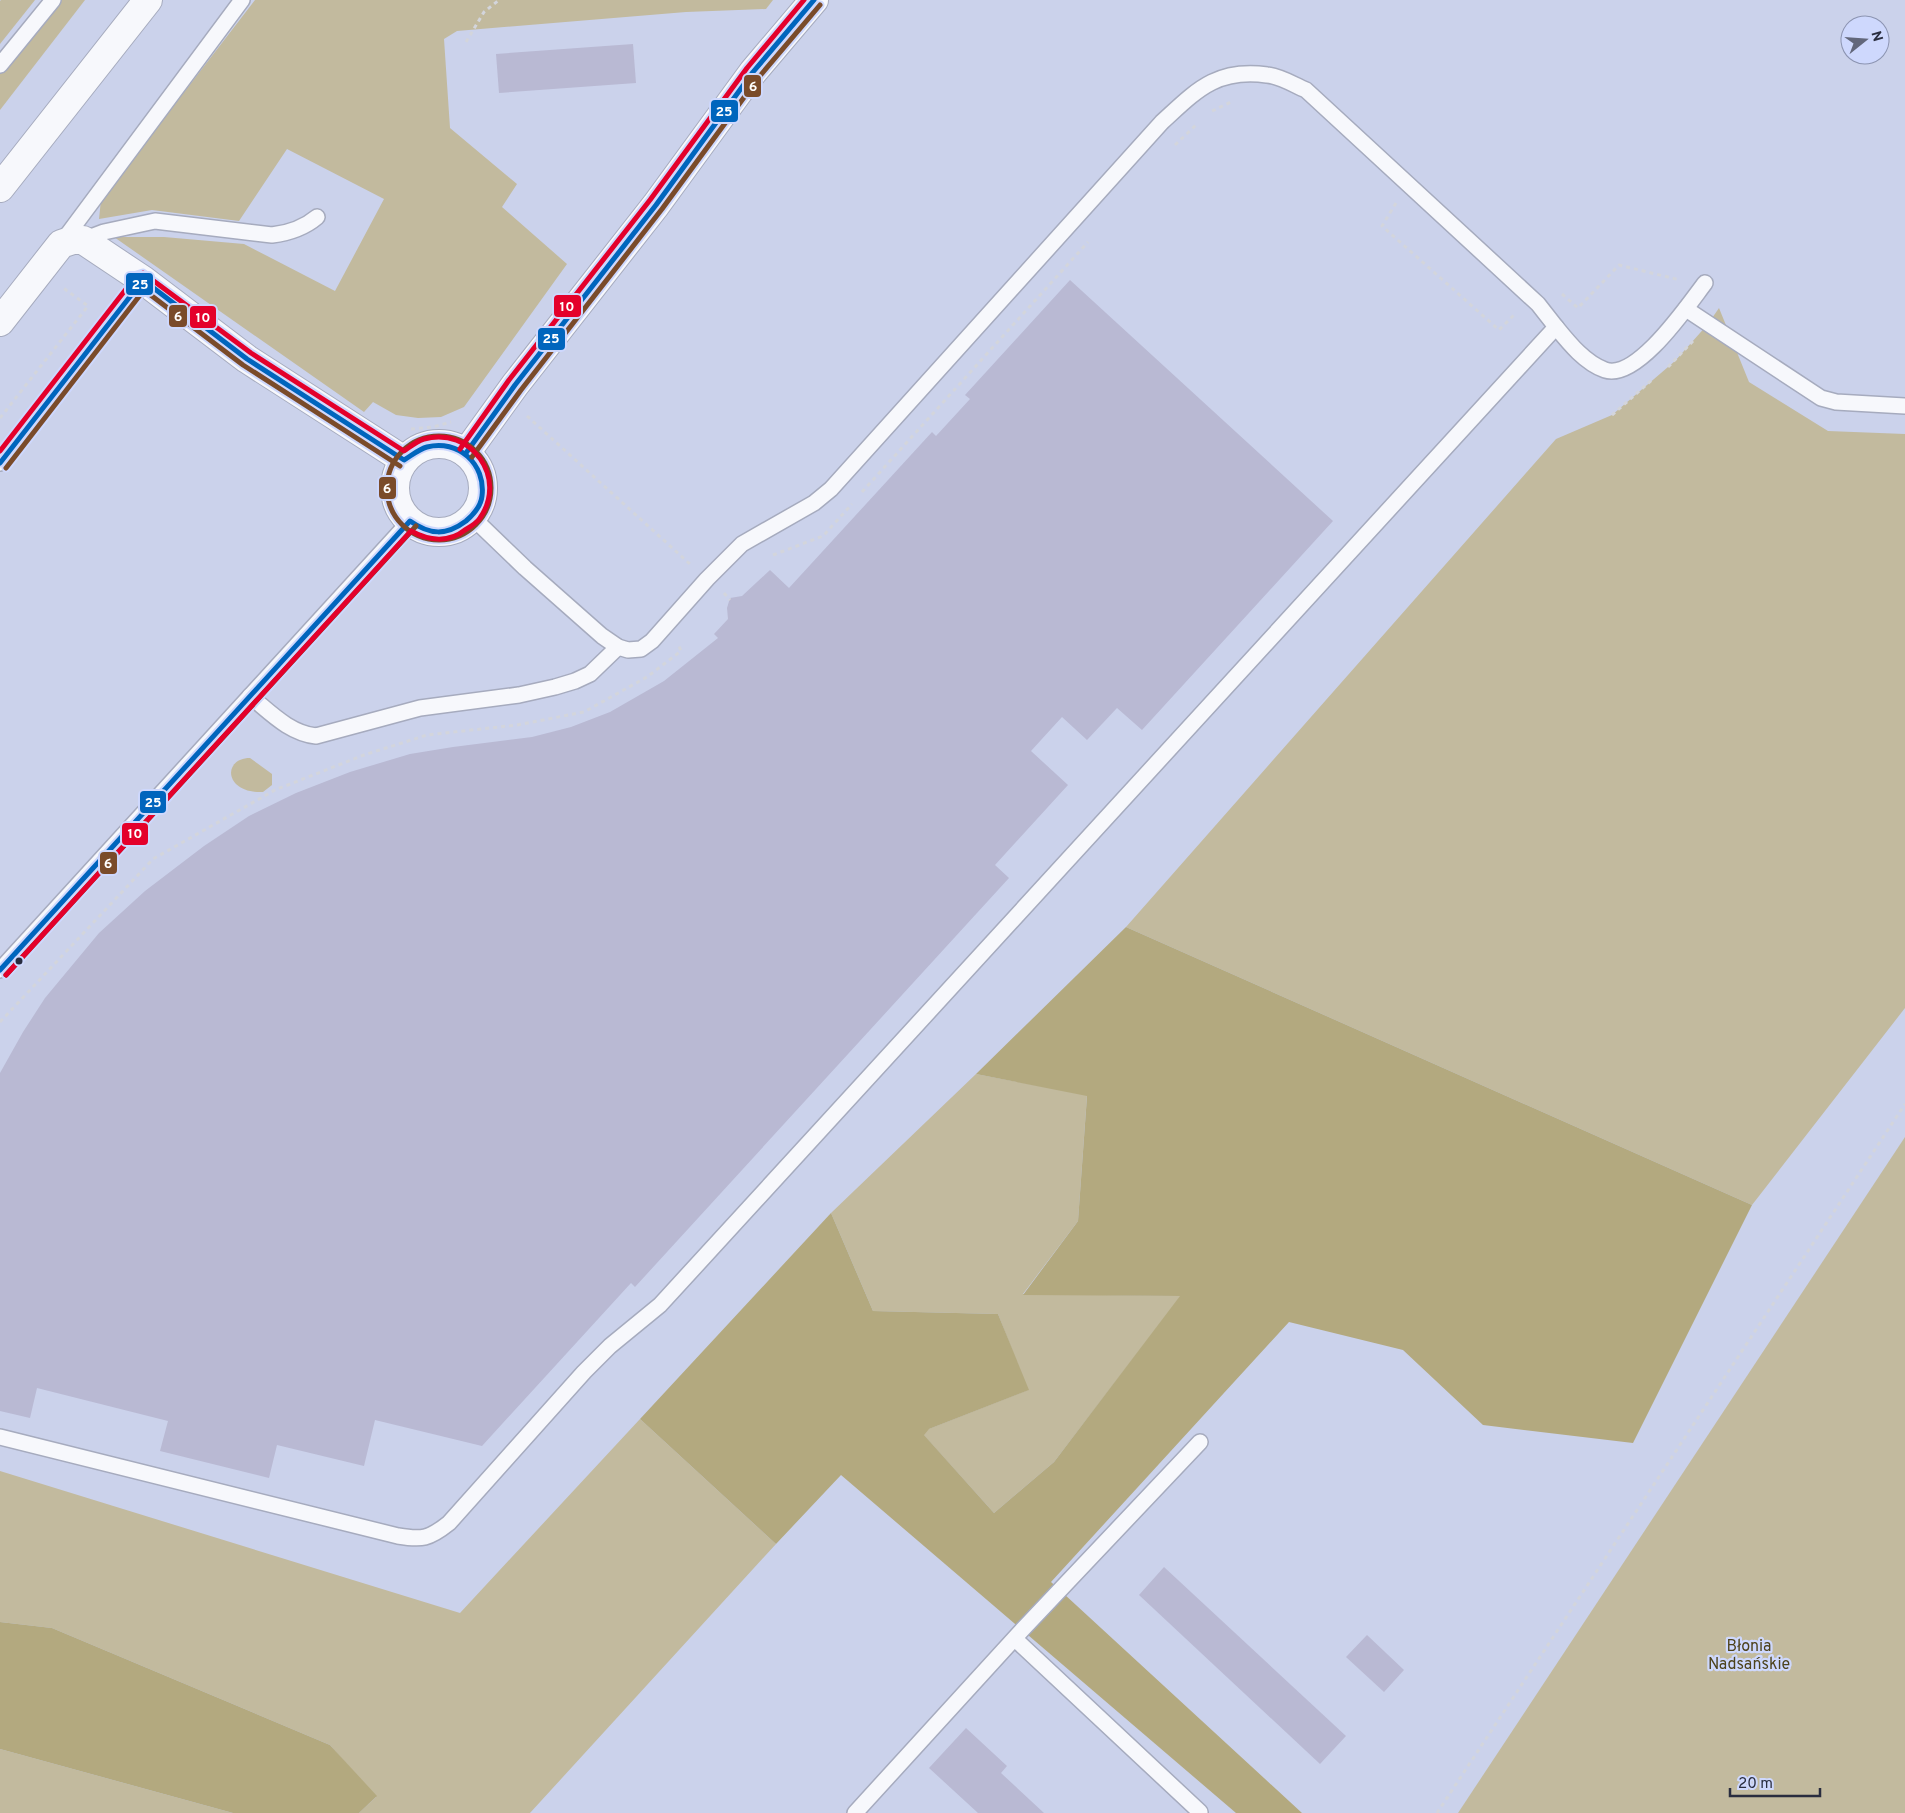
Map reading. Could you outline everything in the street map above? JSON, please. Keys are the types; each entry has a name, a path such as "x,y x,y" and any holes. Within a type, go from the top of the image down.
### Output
{"street":[{"path":"0,188 148,0"},
{"path":"466,453 506,398 656,205 752,72 814,0"},
{"path":"0,322 72,242 144,280 247,358 404,460"},
{"path":"441,443 454,446 466,453 479,469 483,489 478,508 463,525 452,530 430,532 419,528 399,508 394,492 396,475 404,460 414,451 427,445 441,443"}],"lane":[{"path":"0,65 53,0"},
{"path":"72,242 81,214 242,0"},
{"path":"472,517 525,568 602,636 618,647 628,650 641,649 652,641 707,579 742,544 814,503 831,489 1162,122 1199,88 1221,77 1268,75 1306,90 1532,298 1570,345 1588,360 1606,371 1620,370 1628,367 1647,352 1686,309 1701,287"},
{"path":"72,242 104,232 155,222 272,235 286,233 309,223 316,217"},
{"path":"0,463 144,280"},
{"path":"1686,309 1821,398 1836,402 1905,406"},
{"path":"0,1437 398,1536 417,1539 434,1535 448,1523 584,1372 610,1346 638,1325 667,1298 1556,327"},
{"path":"0,970 410,521"},
{"path":"250,696 291,728 303,734 316,736 420,708 519,695 563,685 590,674 618,647"},
{"path":"855,1813 1200,1442"},
{"path":"1015,1639 1193,1805 1199,1813"}],"path":[{"path":"466,42 484,12 499,0"},
{"path":"1209,113 1236,101"},
{"path":"1169,150 1202,119"},
{"path":"1389,197 1397,203 1382,226 1499,330 1548,283 1578,308 1619,265 1701,287"},
{"path":"772,556 823,536 1092,238"},
{"path":"0,418 88,306 70,292"},
{"path":"506,398 707,579"},
{"path":"729,586 723,592 730,600"},
{"path":"0,1022 154,859 173,847 275,790 364,754 427,736 517,725 584,712 647,677 681,650 672,618"},
{"path":"1437,1813 1905,1104"}],"green space":[{"path":"35,0 0,44 0,1"},
{"path":"60,0 85,0 0,110 0,74"},
{"path":"255,0 773,0 766,9 686,12 457,31 444,39 450,128 517,184 502,207 567,264 464,407 441,417 418,418 396,415 373,402 364,412 114,237 164,237 244,244 335,291 384,199 287,149 239,221 152,210 99,219 101,200"},
{"path":"1719,308 1749,382 1828,431 1905,434 1905,1008 1752,1205 1126,927 1556,439 1612,415 1675,361 1708,324"},
{"path":"250,758 272,774 272,785 263,792 241,788 234,782 231,776 235,764"},
{"path":"976,1074 1087,1095 1078,1221 1023,1294 1181,1296 1054,1462 994,1513 921,1432 1028,1390 998,1314 873,1311 831,1213"},
{"name":"Błonia Nadsańskie","path":"1905,1137 1905,1813 1458,1813"},
{"path":"640,1419 776,1544 530,1813 359,1813 376,1797 330,1745 52,1628 0,1622 0,1471 460,1613"},
{"path":"0,1749 233,1813 0,1813"}],"shaded area":[{"path":"1126,927 1752,1205 1633,1443 1483,1425 1403,1350 1289,1322 1051,1582 1302,1813 1236,1813 841,1475 776,1544 640,1419 831,1213 873,1311 998,1314 1029,1390 929,1429 924,1435 994,1513 1054,1462 1180,1296 1023,1295 1078,1221 1087,1096 976,1074"},
{"path":"0,1622 52,1628 330,1745 377,1796 359,1813 233,1813 0,1749"}],"building":[{"path":"633,44 636,83 499,93 496,54"},
{"path":"1070,280 1333,521 1142,730 1117,708 1087,740 1062,717 1031,751 1068,785 995,865 1009,878 635,1287 631,1283 482,1446 375,1420 364,1466 277,1445 269,1478 160,1451 168,1421 37,1388 30,1418 0,1411 0,1073 45,998 99,933 145,891 204,846 249,816 296,793 350,772 410,754 532,737 571,727 610,712 664,681 718,638 714,634 728,619 727,608 730,598 742,596 770,570 789,588 932,432 936,436 970,399 965,395"},
{"path":"1164,1567 1346,1736 1320,1764 1139,1595"},
{"path":"1367,1635 1404,1670 1384,1692 1346,1657"},
{"path":"966,1728 1007,1766 1001,1773 1044,1813 978,1813 929,1768"}],"transit line":[{"name":"10","path":"460,449 509,380 650,200 747,68 804,0"},
{"name":"25","path":"466,453 515,385 656,205 753,72 814,0"},
{"name":"6","path":"472,457 521,390 662,209 759,77 820,5"},
{"name":"10","path":"0,451 137,275 143,273 251,353 404,451 421,440 441,437 457,440 470,448 480,459 487,472 490,487 488,503 480,518 459,534 446,539 432,539 411,531 6,975"},
{"name":"25","path":"0,463 143,280 247,359 404,460 427,447 438,445 449,447 468,456 475,464 482,484 482,496 478,507 469,519 459,526 438,532 424,529 410,521 0,970"},
{"name":"6","path":"6,468 144,290 243,365 400,466"},
{"name":"6","path":"439,436 459,440 476,451 487,468 491,488 487,508 476,525 459,536 439,540 419,536 402,525 391,508 387,488 391,468 402,451 419,440 439,436"},
{"name":"6","path":"6,975 416,526"}]}
